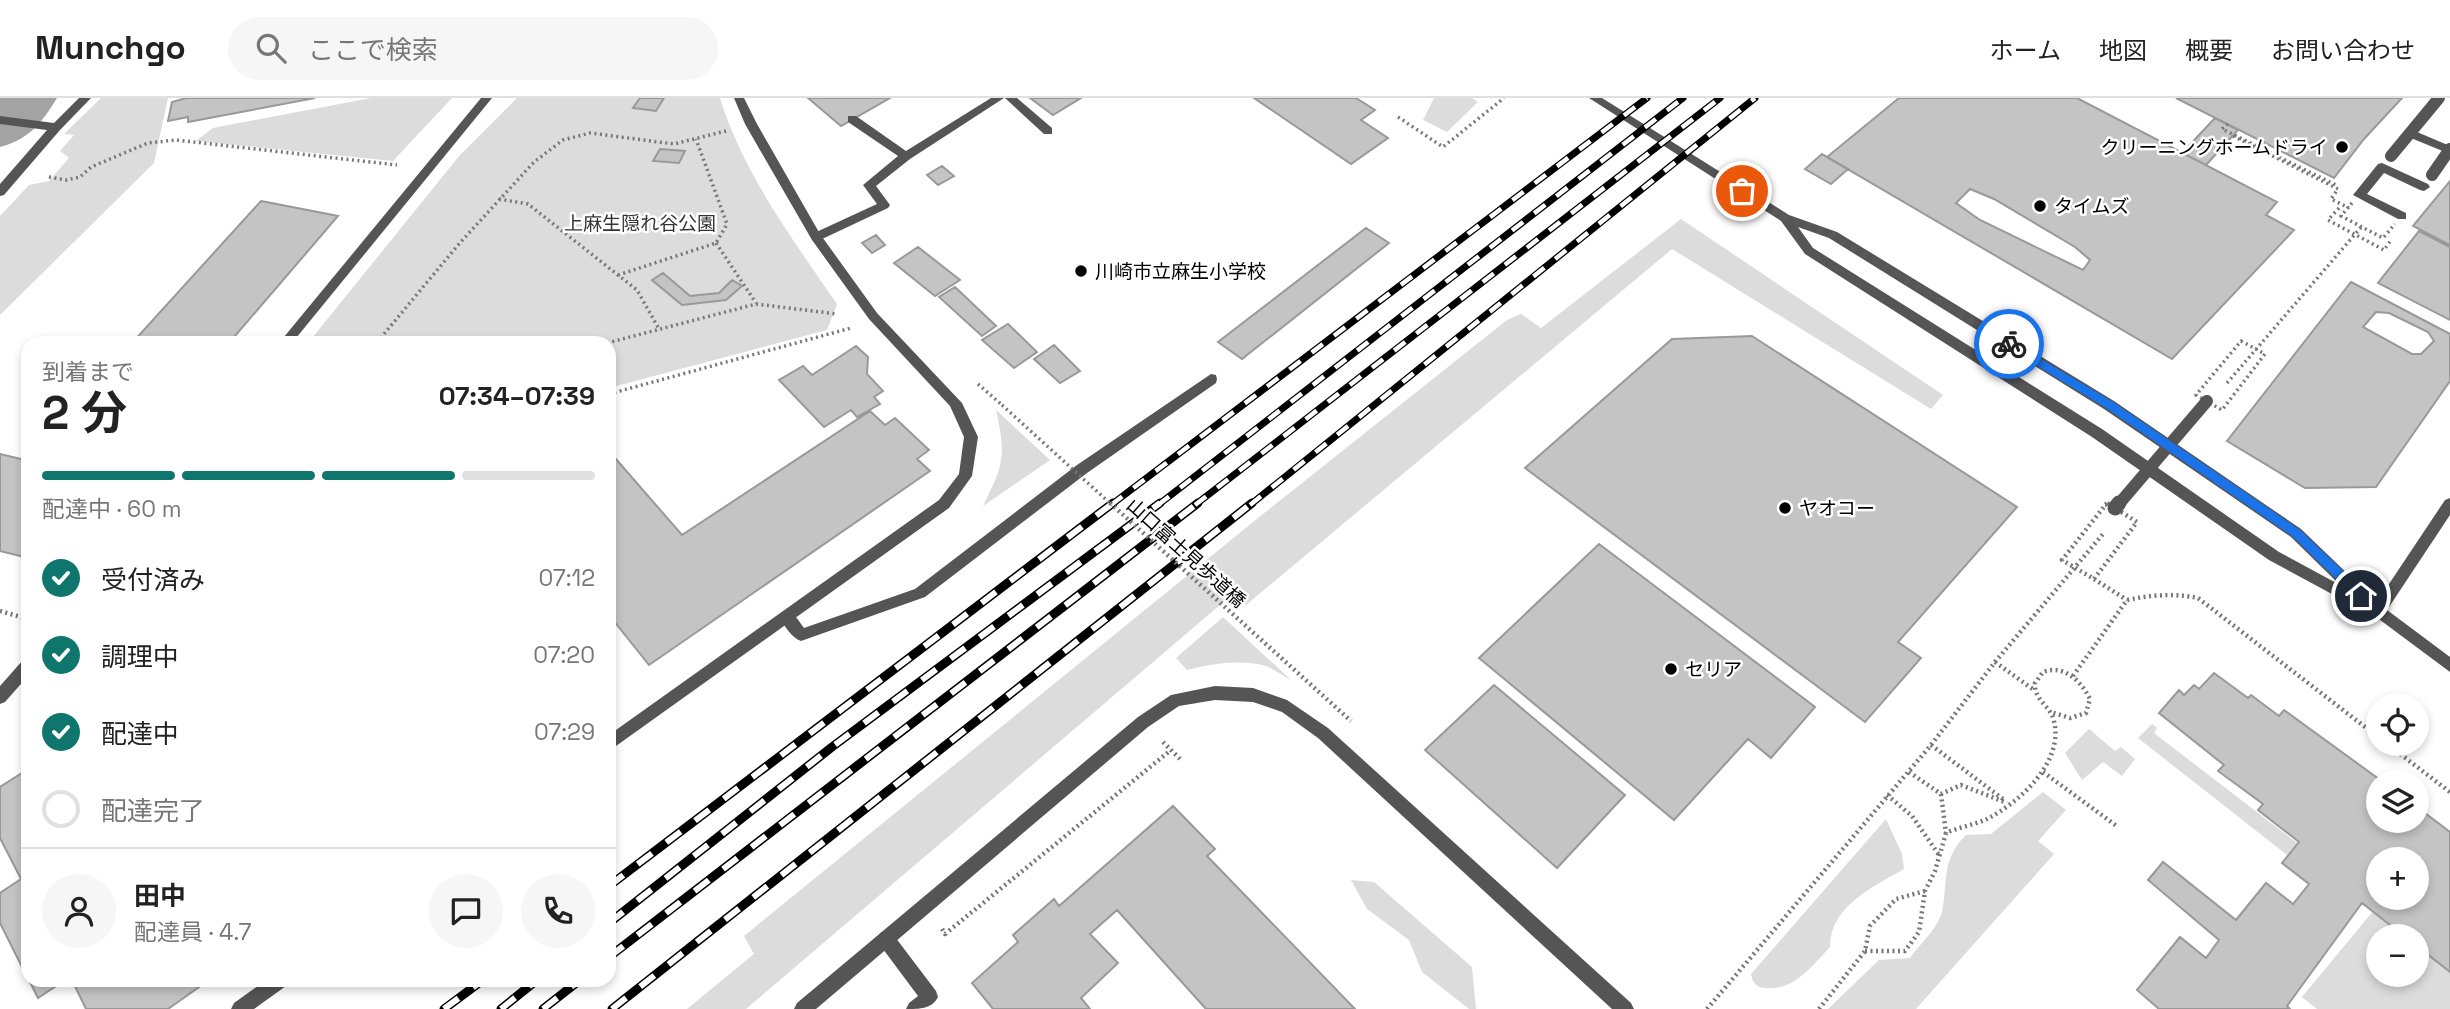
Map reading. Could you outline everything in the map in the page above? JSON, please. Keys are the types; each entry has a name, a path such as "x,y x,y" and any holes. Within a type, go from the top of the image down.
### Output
{"street":[{"path":"0,192 86,98"},
{"path":"291,336 487,98"},
{"path":"616,739 944,504 965,476 971,437 955,402 873,316 816,237 751,124 739,98"},
{"path":"816,237 884,205 869,185 905,156 999,98"},
{"path":"1010,98 1048,131"},
{"path":"1594,98 1785,218 1833,235 2109,405 2296,533 2378,611 2450,664"},
{"path":"2391,156 2440,98"},
{"path":"0,120 57,127"},
{"path":"852,120 905,156"},
{"path":"2410,133 2450,150 2432,175"},
{"path":"2398,220 2359,195 2382,167 2424,187"},
{"path":"1785,218 1810,251 2097,433 2274,556 2378,611"},
{"path":"787,617 801,635 920,593 1082,469 1211,379"},
{"path":"2117,514 2201,398"},
{"path":"2378,611 2450,504"},
{"path":"0,697 21,673"},
{"path":"803,1009 1143,722 1176,700 1215,693 1252,695 1287,706 1323,733 1625,1009"},
{"path":"886,939 930,996 915,1009"},
{"path":"240,1009 270,987"}],"path":[{"path":"1398,117 1443,147 1504,98"},
{"path":"382,336 499,200 530,167 563,140 591,134 676,144 751,124"},
{"path":"2228,124 2222,129 2341,187"},
{"path":"2233,136 2338,189 2331,199 2350,206 2341,216 2383,238 2398,220"},
{"path":"618,275 716,243 727,224 696,139"},
{"path":"55,177 66,180 80,177 90,167 148,143 176,140 429,168"},
{"path":"499,200 528,204 637,290 659,329"},
{"path":"2220,391 2254,348 2364,225"},
{"path":"716,243 756,304"},
{"path":"616,341 756,304 828,314"},
{"path":"616,392 845,331 873,316"},
{"path":"2201,398 2241,341 2265,354 2222,410"},
{"name":"山口富士見歩道橋","path":"1002,405 1351,721"},
{"path":"2094,579 2137,522 2117,514 2107,503 2062,560 2127,600"},
{"path":"1707,1009 1931,745 1995,662 2106,530"},
{"path":"2073,676 2127,600 2157,593 2198,598 2366,728"},
{"path":"0,611 21,617"},
{"path":"1995,662 2035,691 2040,702 2051,712 2070,718 2086,713 2090,706 2087,691 2073,676 2048,670 2037,678 2035,691"},
{"path":"1947,833 1962,825 1986,820 2043,772 2053,746 2056,727 2051,712"},
{"path":"1931,745 2008,803"},
{"path":"926,906 945,934 1171,750"},
{"path":"2403,756 2450,792"},
{"path":"1866,951 1905,951 1919,932 1926,891 1947,833 1941,794 1909,771"},
{"path":"2043,772 2118,827"},
{"path":"1941,794 1961,785 2008,803"},
{"path":"1887,795 1912,816 1939,856"},
{"path":"1819,1009 1866,951 1870,926 1896,899 1926,891"}],"green space":[{"path":"101,98 168,98 154,163 0,315 0,216 29,185 49,181 69,158 60,151 74,135 64,134"},
{"path":"371,98 452,98 393,161 196,141 213,128"},
{"name":"上麻生隠れ谷公園","path":"517,98 720,98 742,153 756,179 837,304 827,330 616,386 616,336 314,336 460,155"},
{"path":"1434,98 1472,98 1478,102 1447,132 1423,120"},
{"path":"1681,219 1943,395 1931,409 1672,249 1246,605 1234,593 746,1009 687,1009 754,954 744,936 1258,518 1507,320 1521,314 1541,328"},
{"path":"996,410 1050,460 983,506 1001,460 1001,438"},
{"path":"1223,617 1291,680 1266,666 1246,663 1216,664 1187,670 1176,658"},
{"path":"2152,724 2157,728 2154,733 2297,843 2287,855 2138,738"},
{"path":"2089,729 2115,751 2121,747 2135,759 2122,776 2103,762 2082,780 2065,753"},
{"path":"2043,792 2066,810 2038,841 2054,854 1916,1009 1828,1009 1879,960 1910,958 1928,936 1942,912 1949,862 1966,835 1991,834"},
{"path":"1886,819 1902,854 1904,869 1855,899 1845,909 1837,920 1830,947 1809,970 1785,986 1757,986 1751,974"},
{"path":"1351,880 1374,882 1472,967 1476,1009 1469,1009 1422,972 1409,940 1367,909"},
{"path":"2374,910 2392,924 2366,924 2366,987 2429,987 2429,953 2450,970 2450,1009 2317,1009 2302,997"}],"building":[{"path":"186,98 315,98 188,122 188,117 168,121 172,102"},
{"path":"640,98 664,98 656,111 633,108"},
{"path":"808,98 890,98 841,126"},
{"path":"1030,98 1081,98 1053,115"},
{"path":"1254,98 1356,98 1375,110 1361,120 1388,138 1351,164"},
{"path":"1899,98 2077,98 2277,202 2266,215 2294,230 2172,359 1827,157","holes":["1970,189 1994,199 2075,247 2090,260 2083,270 1980,220 1956,203"]},
{"path":"2176,98 2402,98 2364,139 2334,178"},
{"path":"2215,118 2238,130 2206,165 2182,153"},
{"path":"660,149 685,151 679,163 653,161"},
{"path":"1822,154 1848,169 1831,184 1805,169"},
{"path":"942,166 954,176 938,185 927,175"},
{"path":"2450,181 2450,245 2413,226"},
{"path":"261,201 338,216 235,336 138,336"},
{"path":"1366,228 1389,243 1242,359 1218,342"},
{"path":"2419,231 2450,247 2450,320 2378,283"},
{"path":"876,235 885,245 872,253 862,243"},
{"path":"918,247 960,280 935,296 894,263"},
{"path":"663,273 690,296 719,293 732,280 742,286 726,300 682,305 652,280"},
{"path":"2351,282 2450,334 2450,381 2376,487 2305,488 2227,441","holes":["2376,312 2389,313 2428,332 2434,341 2421,354 2412,354 2363,327"]},
{"path":"955,287 996,326 982,336 939,297"},
{"path":"1008,324 1037,352 1014,368 982,340"},
{"path":"1752,336 2017,507 1898,642 1921,658 1865,722 1525,468 1672,339"},
{"path":"1054,345 1080,371 1060,383 1034,359"},
{"path":"856,346 868,357 867,374 883,391 874,397 880,404 857,417 851,410 824,427 779,380 803,366 812,375"},
{"path":"870,411 885,425 895,418 929,450 917,459 930,471 649,665 616,624 616,459 682,535"},
{"path":"0,454 21,459 21,556 0,551"},
{"path":"1599,544 1815,707 1771,758 1748,739 1674,820 1479,658"},
{"path":"2214,673 2279,716 2284,710 2366,770 2366,833 2429,833 2429,816 2450,832 2450,972 2429,955 2429,924 2389,924 2371,910 2429,910 2429,847 2366,847 2366,906 2362,903 2287,1006 2290,1009 2159,1009 2137,990 2180,937 2206,958 2219,940 2148,880 2163,862 2236,920 2266,883 2293,904 2309,884 2282,863 2299,842 2258,810 2263,804 2218,771 2224,765 2159,713 2179,690 2184,695 2194,685 2199,689"},
{"path":"1494,685 1625,795 1557,868 1425,750"},
{"path":"21,774 21,879 0,838 0,787"},
{"path":"1173,806 1215,849 1207,856 1355,1009 1206,1009 1117,910 1090,934 1118,963 1081,998 1090,1009 993,1009 972,983 1018,942 1013,935 1054,899 1059,906"},
{"path":"21,879 21,965 0,923 0,893"},
{"path":"32,987 54,987 38,998"},
{"path":"75,987 199,987 168,1009 86,1009"}],"waterway":[{"path":"0,126 27,98"}],"railway":[{"path":"1111,505 1647,98"},
{"path":"1158,505 1683,98"},
{"path":"1195,505 1720,98"},
{"path":"1250,505 1755,98"},
{"path":"616,881 1113,503"},
{"path":"616,917 832,747 1160,503"},
{"path":"616,952 1198,503"},
{"path":"612,1009 1252,503"},
{"path":"444,1009 474,987"},
{"path":"501,1009 528,987"},
{"path":"543,1009 571,987"}],"way so far":[{"path":"1742,191 1785,218 1833,235 2009,344"}],"place":[{"name":"クリーニングホームドライ","path":"2342,147"},
{"name":"タイムズ","path":"2040,206"},
{"name":"川崎市立麻生小学校","path":"1081,271"},
{"name":"ヤオコー","path":"1785,508"},
{"name":"セリア","path":"1671,669"}],"route":[{"path":"2009,344 2109,405 2296,533 2361,596"}]}
